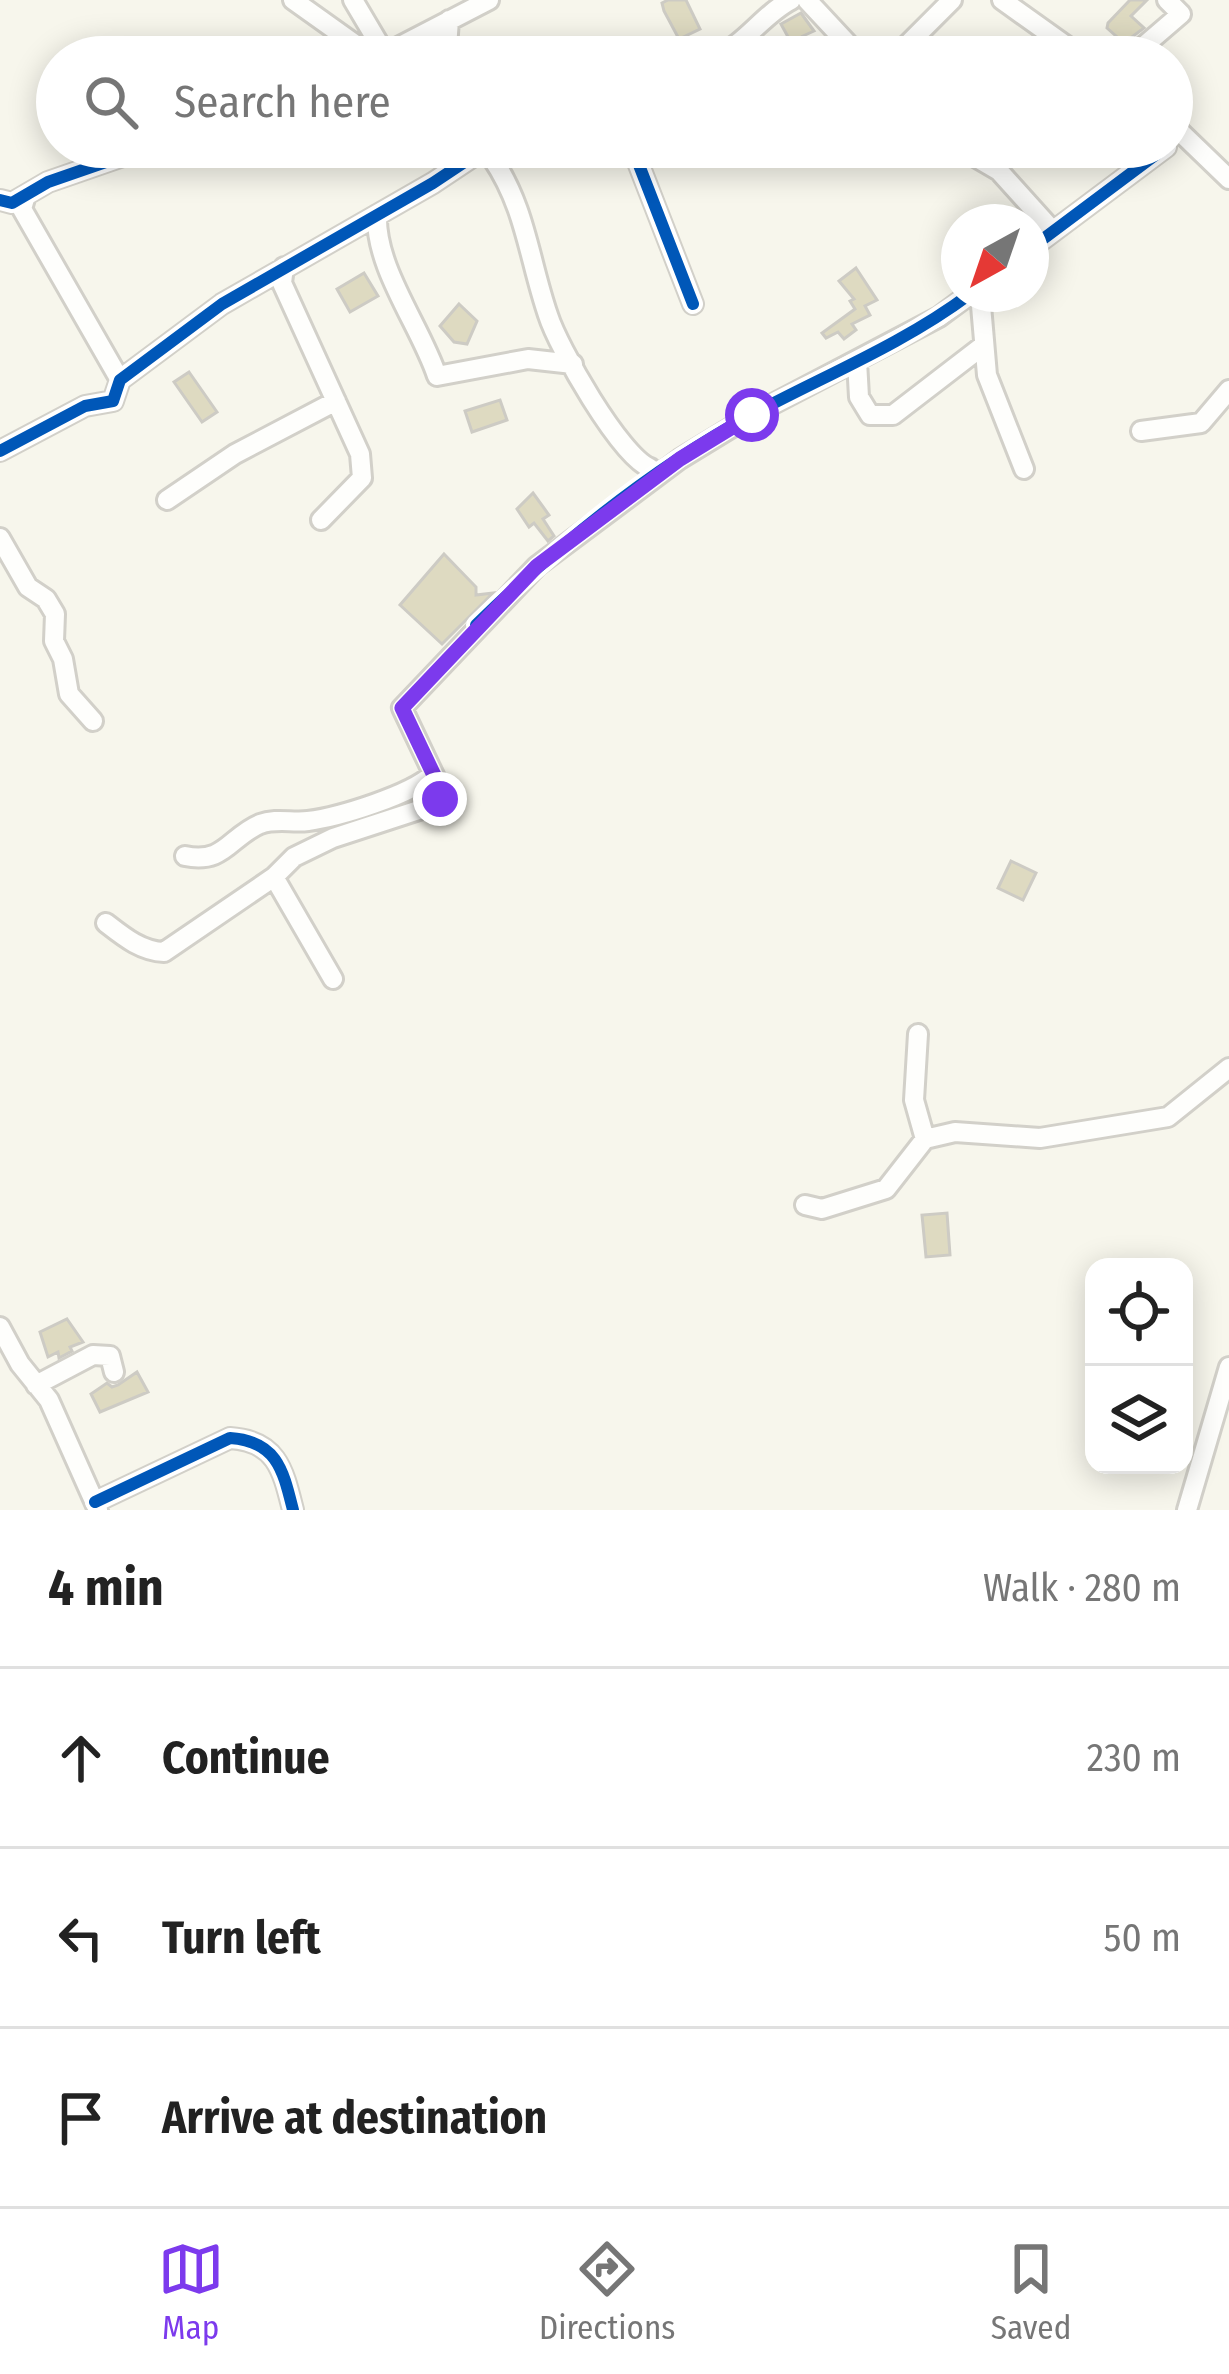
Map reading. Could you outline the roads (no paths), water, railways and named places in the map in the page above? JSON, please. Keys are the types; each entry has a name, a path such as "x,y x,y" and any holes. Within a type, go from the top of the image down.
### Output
{"street":[{"path":"292,0 348,36"},
{"path":"353,0 370,36"},
{"path":"418,36 489,0"},
{"path":"750,36 791,0"},
{"path":"807,0 840,36"},
{"path":"916,36 952,0"},
{"path":"1002,0 1053,36"},
{"path":"1155,36 1181,14 1167,0"},
{"path":"448,36 449,20"},
{"path":"1193,149 1225,169"},
{"path":"88,168 48,182 15,202 120,380"},
{"path":"0,451 85,406 113,401 120,380 222,304 455,168"},
{"path":"497,168 531,242 548,318 626,449 650,468"},
{"path":"640,168 693,304"},
{"path":"994,168 1053,231"},
{"path":"1049,234 1133,168"},
{"path":"377,215 389,286 427,345 437,376 528,359 573,364"},
{"path":"284,267 282,283 360,454 362,478 321,520"},
{"path":"106,923 139,946 164,952 274,877 294,857 333,838 431,806 440,799 441,790 402,708 537,566 680,459 752,415 946,312"},
{"path":"981,312 987,375 1024,469"},
{"path":"857,362 859,397 870,415 892,415 984,345"},
{"path":"159,350 172,367"},
{"path":"1141,430 1201,423 1229,390"},
{"path":"167,500 235,454 336,401"},
{"path":"0,538 28,587 46,599 55,614 54,641 70,694 93,721"},
{"path":"184,856 214,856 255,826 311,821 404,791 434,774"},
{"path":"274,877 333,979"},
{"path":"918,1034 914,1100 925,1139"},
{"path":"805,1204 822,1209 886,1189 925,1139 955,1132 1040,1138 1168,1117 1229,1068"},
{"path":"0,1327 49,1400 97,1506 230,1438 250,1439 272,1453 293,1510"},
{"path":"36,1385 93,1355 110,1356 114,1372"},
{"path":"1187,1510 1229,1367"}]}
